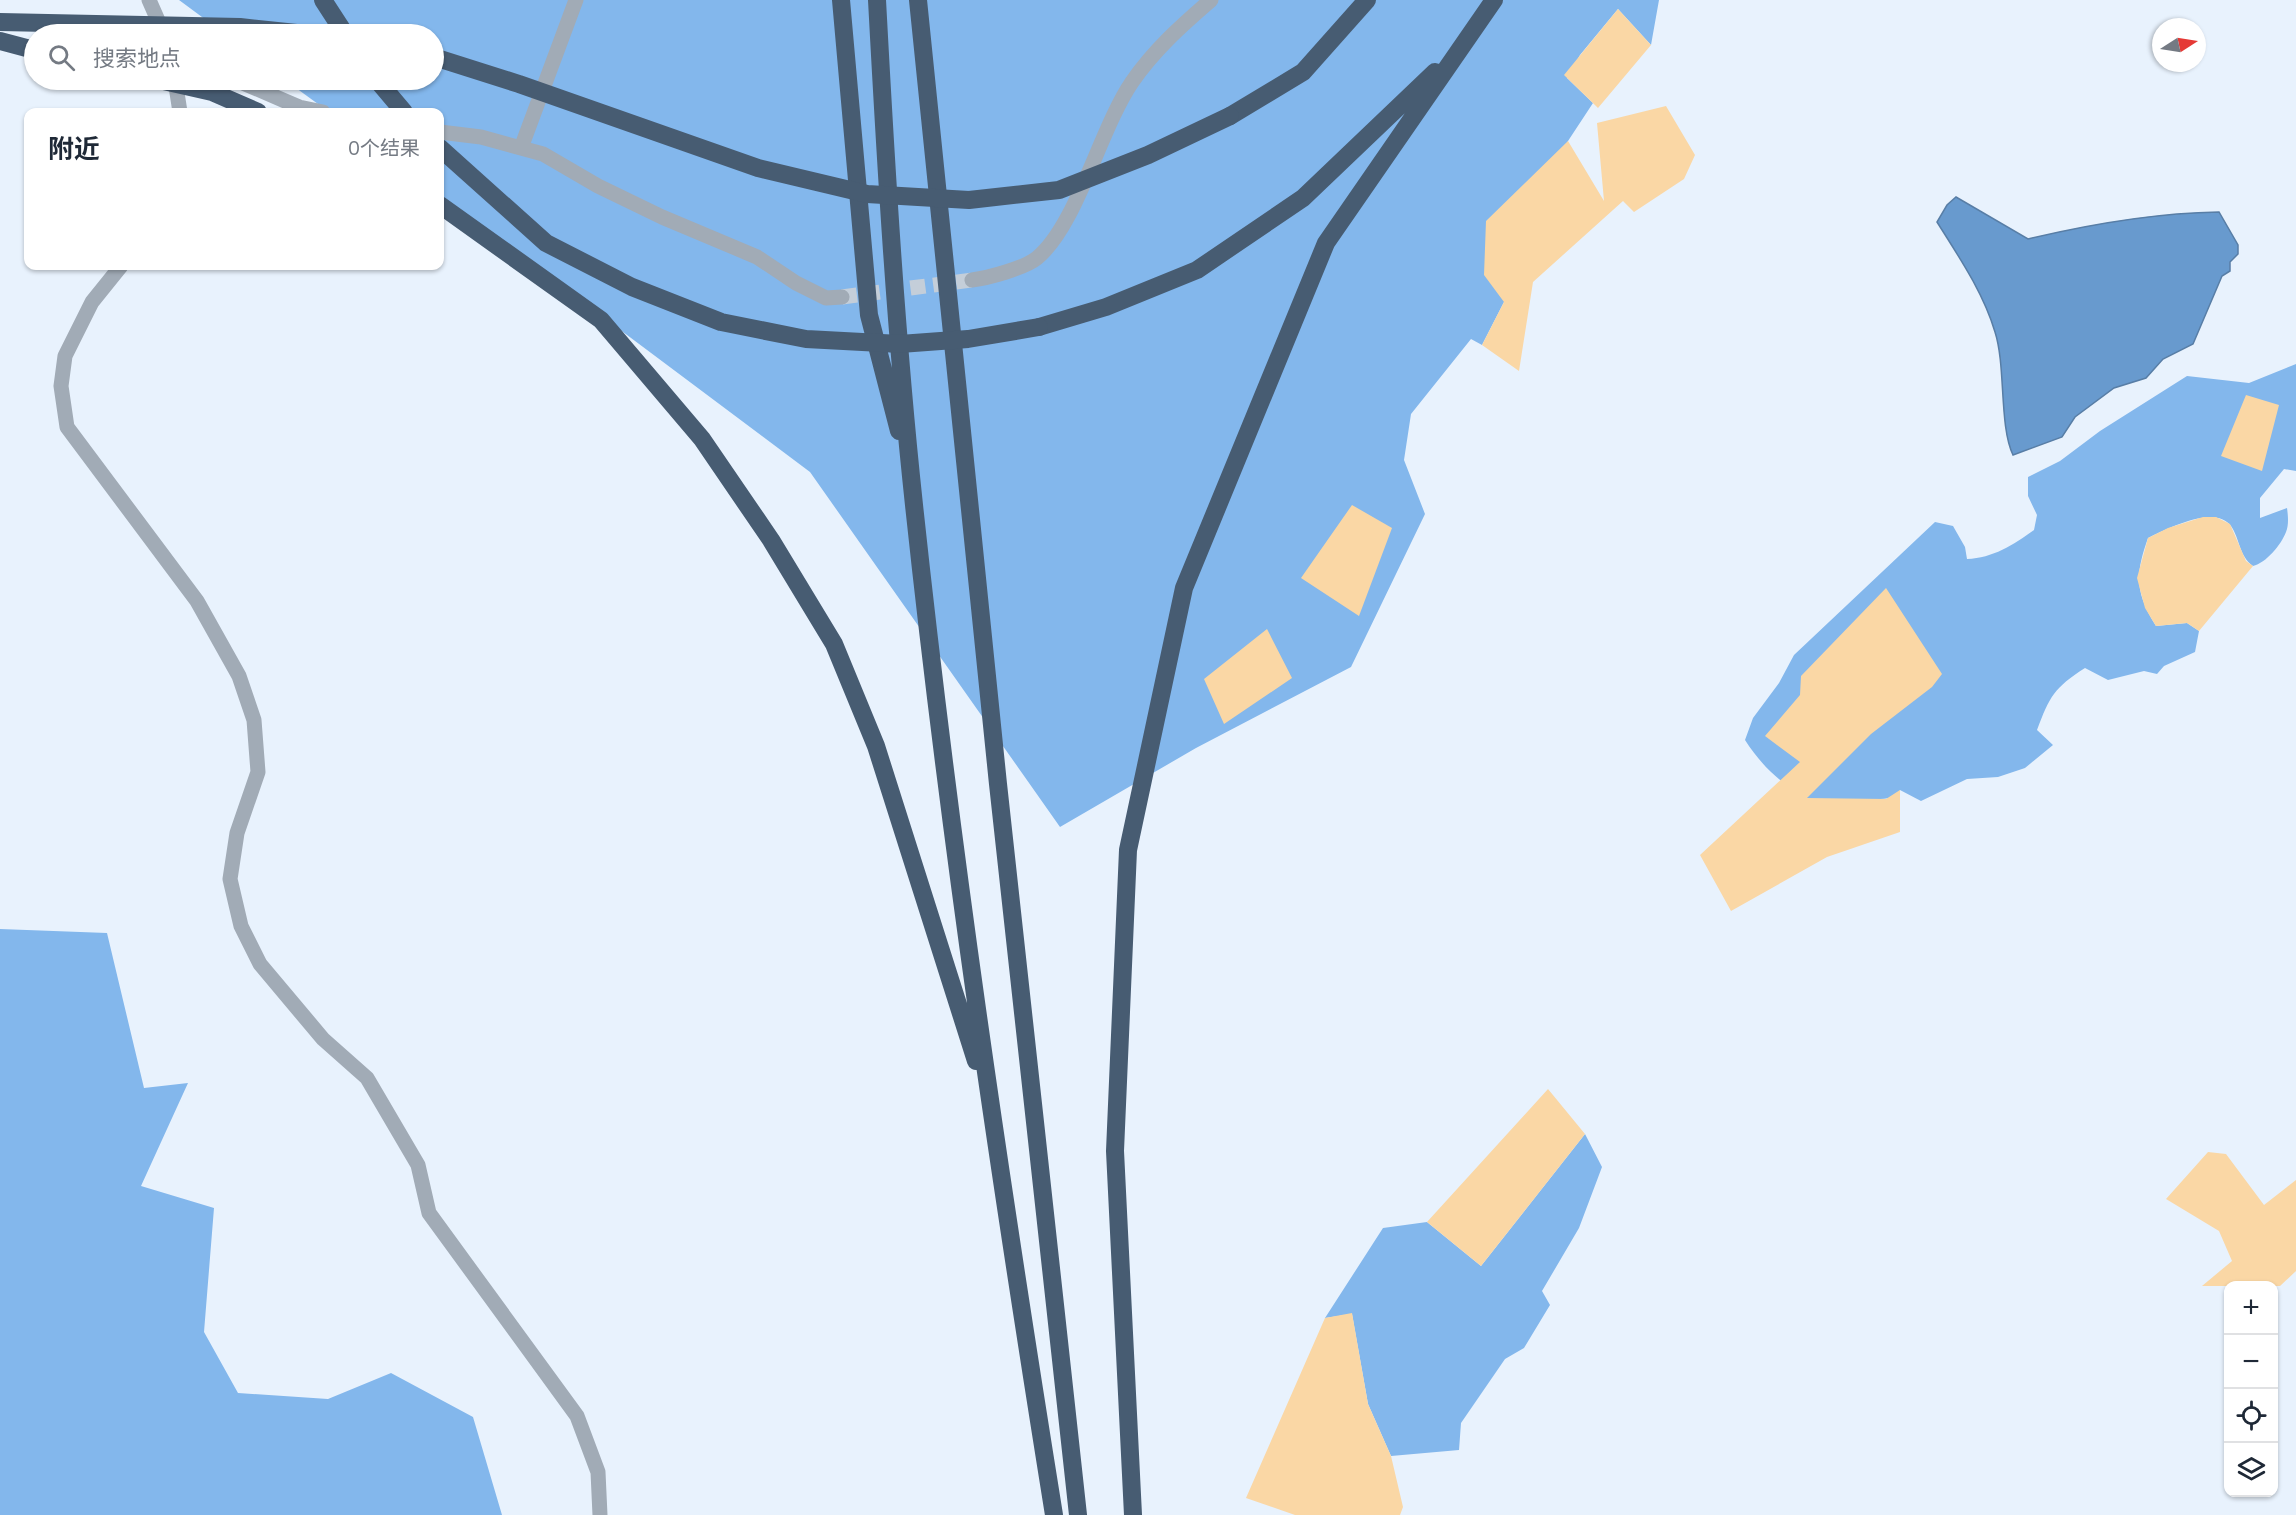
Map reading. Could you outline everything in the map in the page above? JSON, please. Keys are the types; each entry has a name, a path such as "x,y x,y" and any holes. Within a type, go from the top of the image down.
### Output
{"highway":[{"path":"323,0 339,24"},
{"path":"841,0 869,315 912,482"},
{"path":"877,0 891,240 912,482 955,853 1054,1515"},
{"path":"918,0 998,784 1078,1515"},
{"path":"444,60 519,84 758,168 867,194 969,200 1059,190 1148,155 1230,116 1303,72 1367,0"},
{"path":"1133,1515 1115,1151 1128,850 1184,588 1326,243 1494,0"},
{"path":"0,22 96,24"},
{"path":"0,41 24,47"},
{"path":"444,152 546,243 632,287 721,322 806,339 900,344 968,339 1039,327 1106,307 1197,270 1303,198 1464,43"},
{"path":"203,90 249,108"},
{"path":"385,90 401,108"},
{"path":"444,208 601,320 702,439 771,540 834,644 876,746 992,1109"}],"street":[{"path":"149,0 160,24"},
{"path":"521,148 576,0"},
{"path":"972,280 987,278 1036,259 1067,216 1131,83 1166,40 1211,0"},
{"path":"177,90 179,108"},
{"path":"259,90 304,108"},
{"path":"444,132 481,137 543,153 598,186 662,217 757,257 796,283 825,298 842,297"},
{"path":"118,270 92,303 65,356 61,386 67,427 197,601 238,676 254,720 258,772 237,834 230,879 241,926 260,964 323,1039 367,1078 418,1165 429,1214 577,1416 598,1472 600,1515"}],"shaded area":[{"path":"179,0 1659,0 1651,45 1618,9 1580,55 1567,78 1593,103 1568,141 1504,302 1482,345 1471,339 1411,414 1404,460 1425,514 1351,667 1196,748 1060,827 810,472 444,198 444,108 324,108 299,90 444,90 444,24 211,24"},
{"path":"1956,197 2028,239 2122,220 2219,212 2238,245 2238,254 2230,262 2230,271 2222,276 2193,344 2163,359 2146,378 2114,388 2075,417 2062,437 2013,455 2006,428 1995,332 1977,289 1937,222 1947,205"},
{"path":"2296,364 2296,471 2284,469 2260,498 2260,518 2287,508 2287,529 2281,542 2272,553 2253,566 2242,552 2231,526 2224,520 2214,517 2190,520 2148,538 2139,573 2144,603 2156,626 2187,623 2199,631 2195,652 2164,666 2157,674 2144,671 2108,680 2085,668 2066,681 2054,694 2037,730 2053,745 2025,768 1998,777 1967,779 1921,801 1900,790 1898,796 1889,798 1823,801 1825,809 1780,780 1753,752 1745,740 1753,718 1779,683 1794,655 1935,522 1953,526 1965,547 1967,559 2002,550 2034,530 2037,515 2028,496 2028,477 2060,461 2100,431 2187,376 2249,383"},
{"path":"0,929 107,933 144,1088 188,1083 141,1186 214,1208 204,1332 238,1393 328,1399 391,1373 473,1417 502,1515 0,1515"},
{"path":"1585,1134 1602,1167 1579,1228 1542,1291 1550,1305 1524,1348 1505,1359 1461,1423 1459,1450 1391,1456 1368,1404 1352,1314 1325,1318 1383,1228 1427,1222 1481,1266"}],"building":[{"path":"1618,9 1651,45 1598,108 1564,75"},
{"path":"1666,106 1695,155 1684,179 1634,212 1623,201 1533,282 1519,371 1482,345 1504,302 1484,275 1486,221 1568,141 1604,201 1597,123"},
{"path":"2246,395 2279,405 2262,471 2221,456"},
{"path":"1352,505 1392,528 1359,616 1301,578"},
{"path":"2203,517 2216,517 2230,524 2246,561 2253,566 2199,631 2187,623 2156,626 2145,608 2137,578 2148,538 2168,528"},
{"path":"1886,588 1942,674 1932,687 1871,734 1807,798 1886,799 1900,790 1900,832 1827,857 1731,911 1700,855 1800,762 1765,736 1800,695 1801,676"},
{"path":"1267,629 1292,678 1224,724 1204,679"},
{"path":"1548,1089 1585,1134 1481,1266 1427,1222"},
{"path":"2208,1152 2226,1154 2264,1205 2296,1180 2296,1271 2280,1286 2278,1286 2278,1281 2224,1281 2224,1286 2202,1286 2232,1261 2219,1231 2166,1199"},
{"path":"1352,1313 1368,1404 1391,1456 1403,1507 1400,1515 1295,1515 1246,1498 1325,1318"}],"tunnel":[{"path":"842,297 972,280"}]}
